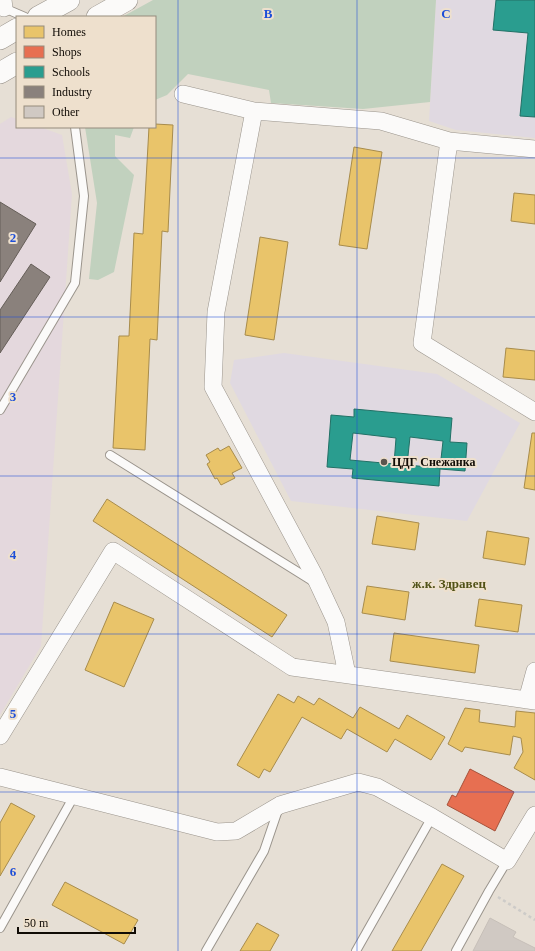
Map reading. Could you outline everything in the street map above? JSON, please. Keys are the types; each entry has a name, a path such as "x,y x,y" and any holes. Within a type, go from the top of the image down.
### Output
{"street":[{"path":"40,16 69,0"},
{"path":"99,16 127,0"},
{"path":"0,39 16,30"},
{"path":"0,73 16,65"},
{"path":"183,94 254,111 381,121 449,141 535,149"},
{"path":"254,111 216,312 213,387 319,585 336,622 347,674"},
{"path":"449,141 422,343 535,412"},
{"path":"0,736 113,551 292,667 531,700 535,671"},
{"path":"0,777 217,832 236,830 280,805 358,782 377,787 507,861 535,815"}],"lane":[{"path":"2,6 23,16"},
{"path":"0,410 75,283 84,196 75,128"},
{"path":"110,455 319,585"},
{"path":"0,928 74,796"},
{"path":"206,951 264,850 280,805"},
{"path":"356,951 432,817"},
{"path":"456,951 507,861"}],"path":[{"path":"489,891 535,920"}],"shaded area":[{"path":"436,0 535,0 535,138 456,130 429,121"},
{"path":"11,117 16,119 16,128 43,128 62,135 72,194 41,646 0,715 0,124"},
{"name":"ЦДГ Снежанка","path":"284,353 437,374 520,423 467,521 291,501 230,383 234,360"}],"green space":[{"path":"153,0 436,0 430,102 363,109 271,103 269,90 188,74 167,95 156,100 156,16 124,16"},
{"path":"85,128 134,128 130,138 115,135 115,156 134,175 114,272 98,280 89,279 97,203"}],"building: Homes":[{"path":"156,124 173,125 168,232 162,231 157,340 150,339 145,450 113,448 119,336 129,336 134,233 143,234 149,128 156,128"},
{"path":"354,147 382,152 367,249 339,245"},
{"path":"514,193 535,195 535,224 511,221"},
{"path":"260,237 288,242 274,340 245,335"},
{"path":"506,348 535,351 535,380 503,377"},
{"path":"532,433 535,433 535,490 524,488"},
{"path":"229,446 242,468 232,473 235,478 221,485 217,478 215,479 207,464 210,462 206,455 218,448 220,451"},
{"path":"107,499 287,615 272,637 93,521"},
{"path":"377,516 419,523 415,550 372,544"},
{"path":"487,531 529,538 525,565 483,558"},
{"path":"367,586 409,592 405,620 362,613"},
{"path":"479,599 522,605 518,632 475,626"},
{"path":"114,602 154,619 124,687 85,670"},
{"path":"394,633 479,645 475,673 390,661"},
{"path":"278,694 294,703 298,696 314,705 319,698 353,718 360,707 399,729 407,715 445,737 431,760 395,739 387,752 347,729 341,739 302,717 270,772 264,769 259,778 237,765"},
{"path":"465,708 480,710 479,722 515,727 516,711 535,713 535,780 514,768 523,752 521,738 513,736 510,755 465,747 462,752 448,744"},
{"path":"11,803 35,816 0,876 0,823"},
{"path":"442,864 464,876 421,951 392,951"},
{"path":"65,882 138,920 124,944 52,905"},
{"path":"257,923 279,935 270,951 240,951"}],"building: Shops":[{"path":"470,769 514,792 495,831 447,805 452,795 456,797"}],"building: Schools":[{"path":"496,0 535,0 535,117 520,116 528,33 493,30"},
{"path":"354,409 452,418 450,442 467,443 465,471 440,469 439,486 352,478 353,469 327,467 331,415 354,417","holes":["353,433 396,438 394,464 350,460","410,437 443,441 440,468 407,465"]}],"building: Industry":[{"path":"0,202 36,224 0,282"},
{"path":"31,264 50,277 0,353 0,310"}],"building: Other":[{"path":"490,918 516,932 513,937 535,948 535,951 473,951"}],"place":[{"name":"ЦДГ Снежанка","path":"384,462"}],"district":[{"name":"ж.к. Здравец","path":"449,583"}]}
